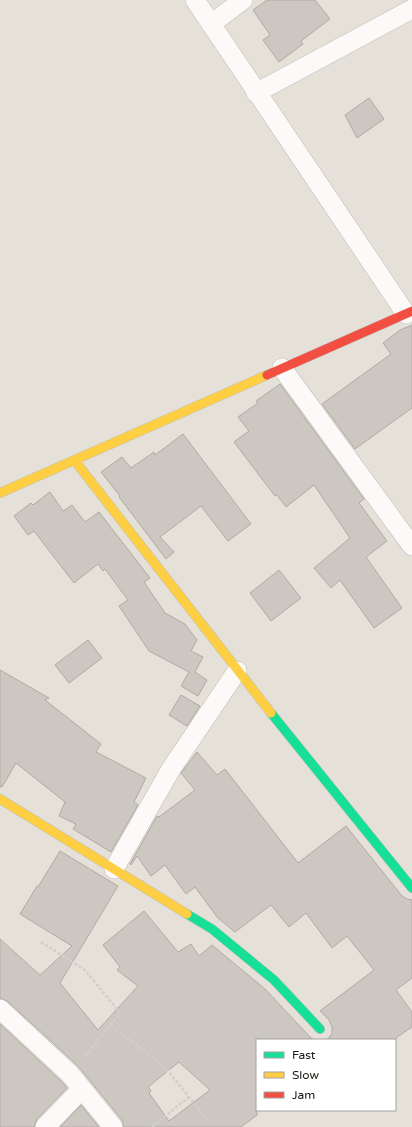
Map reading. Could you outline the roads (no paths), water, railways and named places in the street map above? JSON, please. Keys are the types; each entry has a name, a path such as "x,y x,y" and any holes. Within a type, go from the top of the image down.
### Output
{"street":[{"path":"0,493 409,313 256,93 195,0"},
{"path":"211,24 243,0"},
{"path":"256,93 412,9"},
{"path":"282,368 412,546"},
{"path":"75,461 237,671 412,888"},
{"path":"114,869 171,769 237,671"},
{"path":"0,799 212,928 274,980 320,1029"},
{"path":"0,1009 70,1074 113,1127"},
{"path":"45,1127 82,1089"}]}
